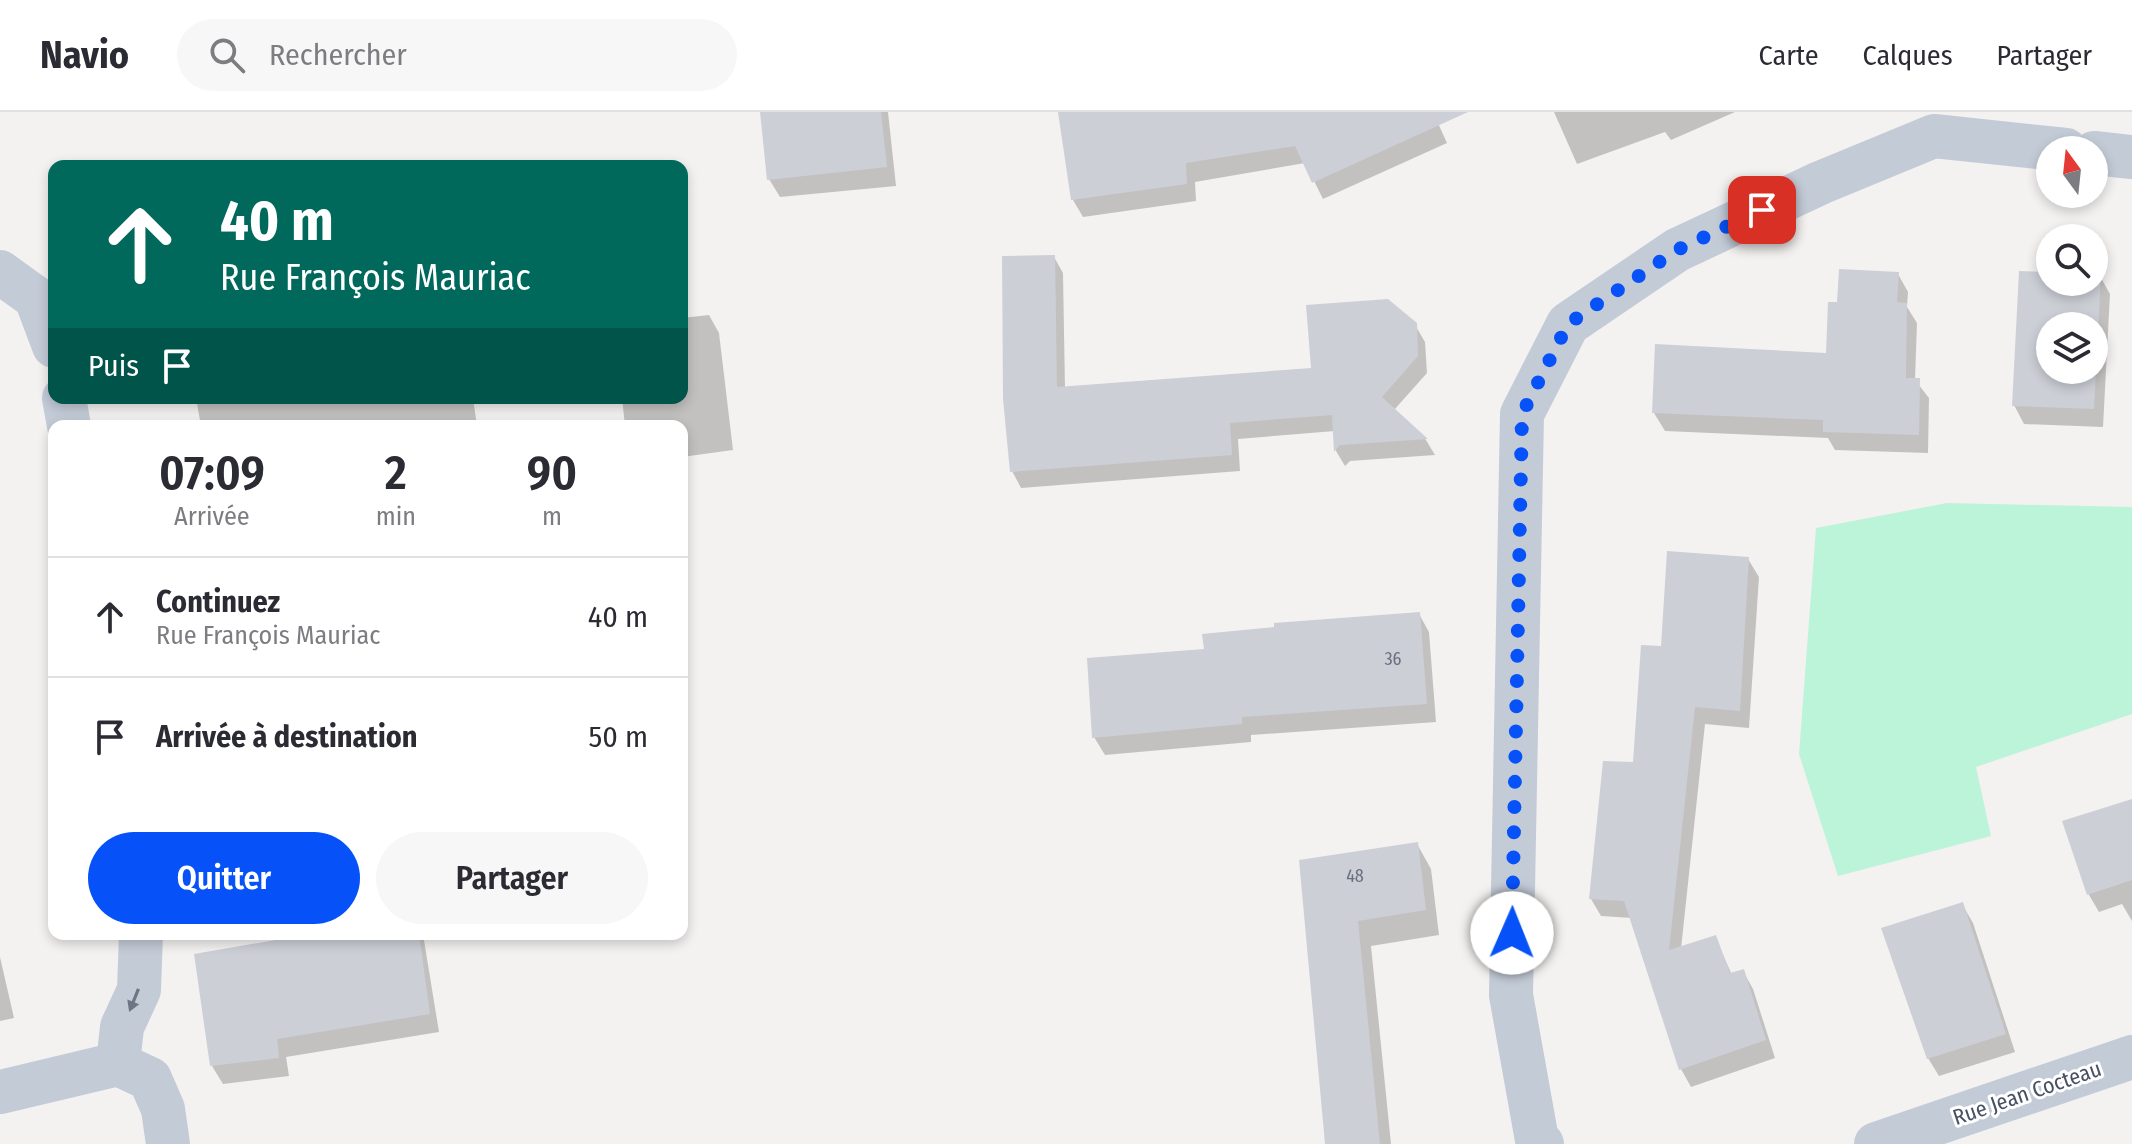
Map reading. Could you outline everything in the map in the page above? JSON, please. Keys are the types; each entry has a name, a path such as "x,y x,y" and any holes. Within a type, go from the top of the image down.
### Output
{"street":[{"path":"1542,1144 1537,1140 1511,995 1522,414 1568,324 1677,250 1820,183 1932,124 2036,144"},
{"path":"2108,154 2132,157"},
{"path":"0,272 36,298 48,330"},
{"path":"118,1064 122,1027 139,990 141,940"},
{"name":"Rue Jean Cocteau","path":"1876,1144 2132,1057"},
{"path":"0,1092 118,1064 150,1079 163,1109 168,1144"}],"green space":[{"path":"1947,503 2132,507 2132,714 1976,767 1991,836 1838,876 1799,754 1816,528"}],"building":[{"path":"760,112 881,112 887,167 767,180"},
{"path":"1058,112 1468,112 1312,183 1295,146 1186,163 1187,184 1071,200"},
{"path":"1055,255 1057,387 1311,368 1306,305 1388,299 1417,323 1418,356 1382,397 1428,439 1340,445 1334,452 1332,415 1230,423 1232,455 1010,472 1003,399 1002,256"},
{"path":"1839,269 1899,272 1897,302 1907,303 1906,378 1920,378 1919,435 1823,432 1823,420 1652,413 1655,344 1826,353 1828,302 1837,302"},
{"path":"2019,271 2036,272 2036,296 2100,296 2099,312 2036,312 2036,384 2095,384 2094,409 2012,406"},
{"path":"1667,551 1749,557 1740,711 1695,707 1669,950 1716,935 1730,973 1744,969 1766,1040 1679,1070 1624,901 1589,899 1603,761 1633,762 1641,645 1661,646"},
{"path":"1420,612 1427,704 1242,717 1242,724 1092,738 1087,658 1204,649 1202,634 1274,627 1274,623"},
{"path":"2132,799 2132,880 2087,895 2062,821"},
{"path":"1418,842 1426,910 1358,921 1380,1144 1325,1144 1299,860"},
{"path":"1963,902 2006,1034 1927,1059 1881,928"},
{"path":"275,940 420,940 430,1014 277,1039 279,1058 210,1066 194,954"}],"route":[{"path":"1512,933 1522,414 1568,324 1677,250 1762,210"}]}
